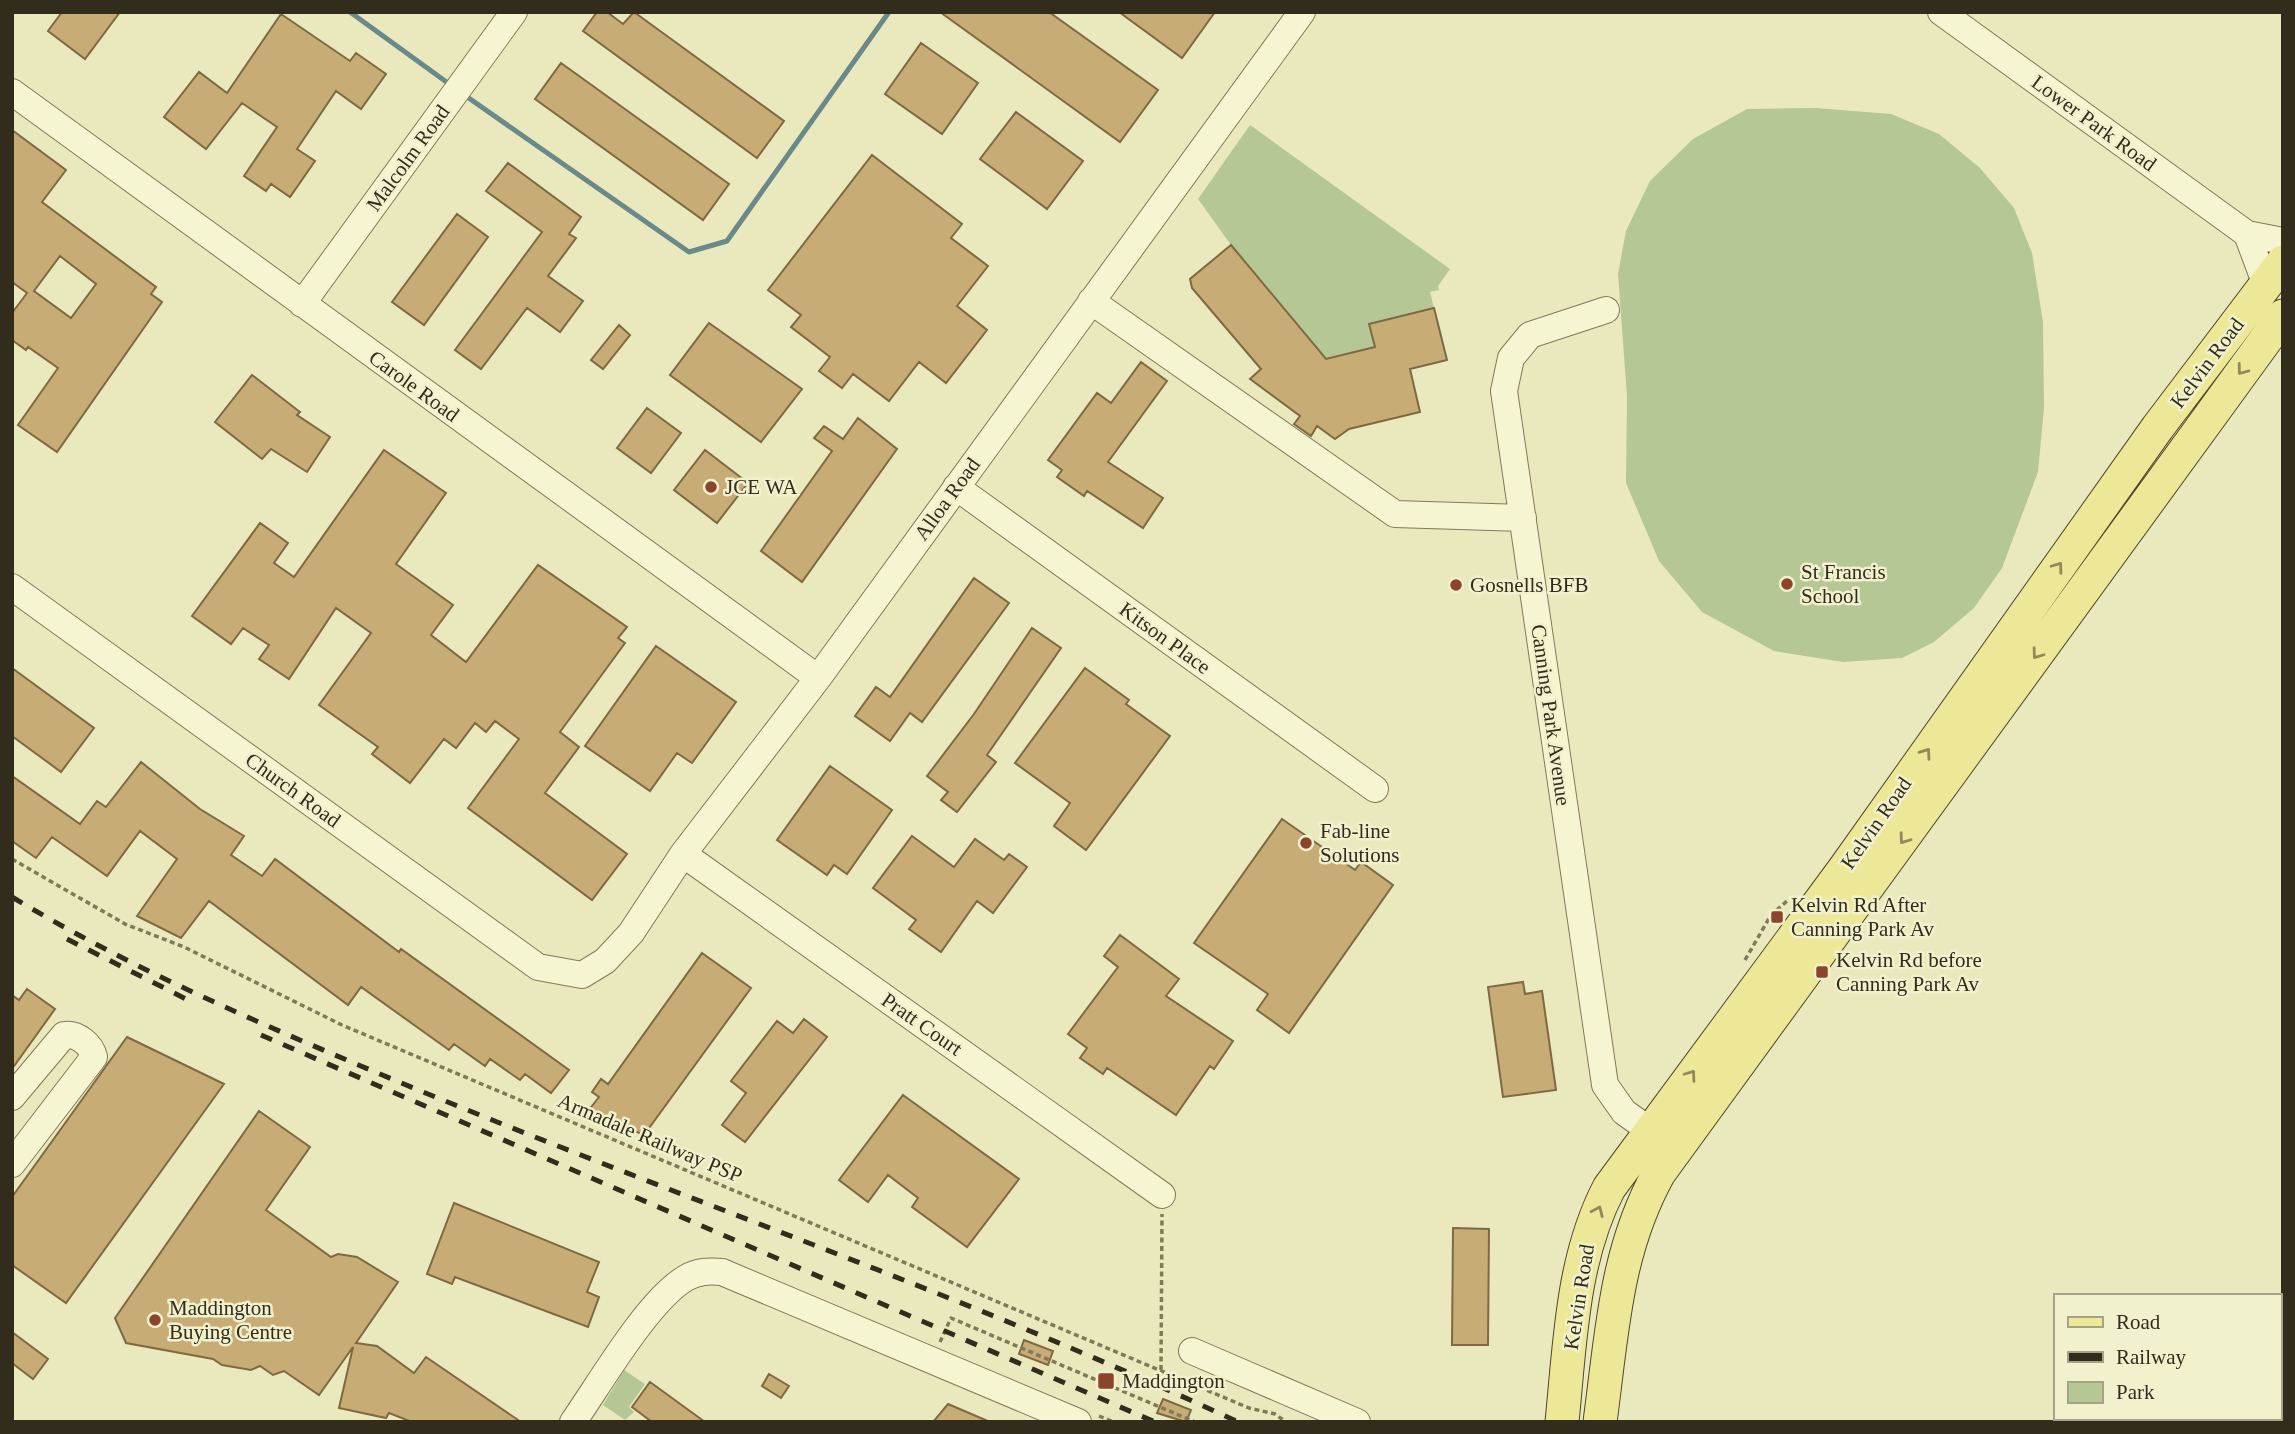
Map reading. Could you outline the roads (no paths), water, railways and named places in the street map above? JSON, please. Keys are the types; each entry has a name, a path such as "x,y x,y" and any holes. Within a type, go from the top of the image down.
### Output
{"main road":[{"name":"Kelvin Road","path":"1857,877 2158,427 2274,274"},
{"name":"Kelvin Road","path":"1562,1422 1576,1293 1587,1240 1609,1188 1663,1140 1857,877 2283,316"},
{"name":"Kelvin Road","path":"1600,1420 1611,1329 1630,1235 1663,1140"}],"street":[{"name":"Malcolm Road","path":"302,304 514,12"},
{"name":"Alloa Road","path":"582,975 604,961 631,933 683,854 818,678 1301,12"},
{"name":"Lower Park Road","path":"1941,12 2247,234 2283,241"},
{"name":"Carole Road","path":"12,92 818,678"},
{"path":"2247,234 2274,274"},
{"path":"1091,301 1395,514 1523,518"},
{"name":"Canning Park Avenue","path":"1606,310 1530,335 1511,358 1504,391 1605,1085 1624,1112 1663,1140"},
{"name":"Kitson Place","path":"956,487 1375,789"},
{"name":"Church Road","path":"12,587 538,967 582,975"},
{"name":"Pratt Court","path":"683,854 1162,1195"},
{"path":"12,1097 64,1035 78,1038 92,1051 94,1058 12,1164"},
{"path":"573,1422 651,1312 685,1278 703,1271 722,1272 1078,1422"},
{"path":"1192,1351 1357,1422"}],"waterway":[{"path":"350,12 452,86"},
{"path":"463,94 689,252 727,241 889,12"}],"railway":[{"path":"12,897 106,949 202,997 399,1082 1031,1331 1238,1422"},
{"path":"67,939 192,1002"},
{"path":"261,1035 1155,1422"}],"place":[{"name":"JCE WA","path":"711,487"},
{"name":"St Francis School","path":"1787,584"},
{"name":"Gosnells BFB","path":"1456,585"},
{"name":"Fab-line Solutions","path":"1306,843"},
{"name":"Kelvin Rd After Canning Park Av","path":"1777,917"},
{"name":"Kelvin Rd before Canning Park Av","path":"1822,972"},
{"name":"Maddington Buying Centre","path":"155,1320"},
{"name":"Maddington","path":"1106,1381"}]}
